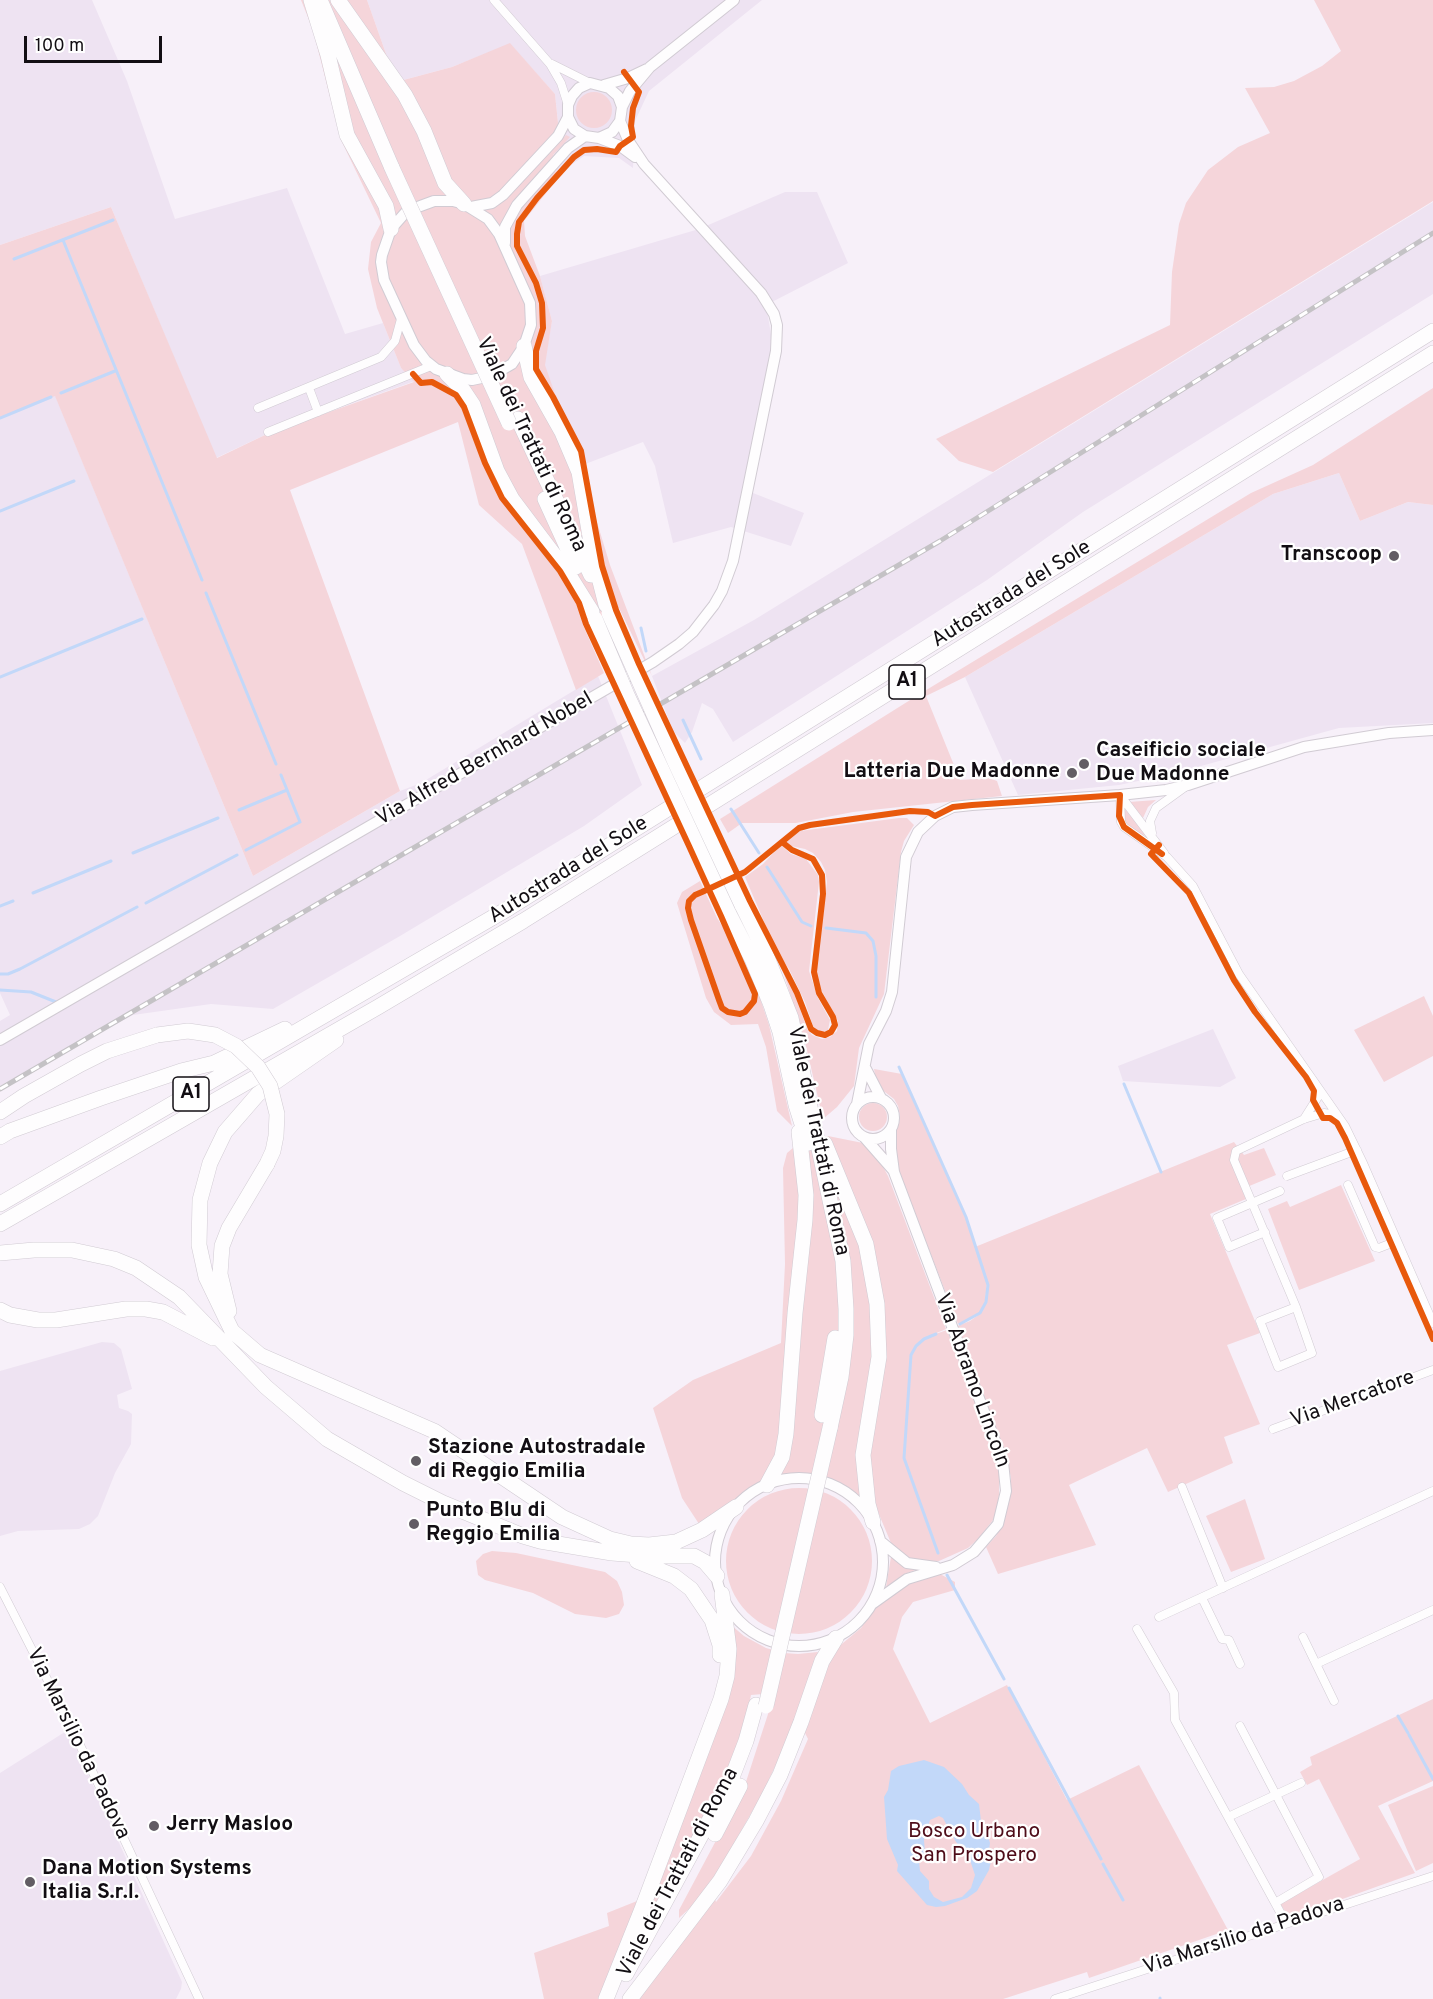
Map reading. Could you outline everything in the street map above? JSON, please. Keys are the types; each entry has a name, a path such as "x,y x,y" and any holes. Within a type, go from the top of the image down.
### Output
{"highway":[{"path":"311,0 328,55 347,135 386,206 392,229"},
{"name":"Viale dei Trattati di Roma","path":"320,0 601,612 660,730 735,909 771,1005 780,1032 831,1244 837,1313 825,1427"},
{"name":"Viale dei Trattati di Roma","path":"326,0 396,166"},
{"path":"338,0 405,95 424,131 445,183 467,206"},
{"name":"Autostrada del Sole","path":"0,1204 383,983 635,830 1433,331"},
{"path":"525,346 531,377 562,432 579,472 601,612"},
{"name":"Autostrada del Sole","path":"0,1224 378,1007 621,860 1433,353"},
{"path":"447,374 463,390 473,405 497,471 512,499 567,572 601,612"},
{"name":"Viale dei Trattati di Roma","path":"624,1999 736,1792 754,1747 761,1705 844,1352 845,1279 840,1239 791,1018 774,973 735,909"},
{"path":"0,1137 10,1131 101,1098 181,1071 214,1063 383,983"},
{"path":"378,1007 321,1052 271,1083 258,1094 225,1132 210,1163 203,1181 198,1216 199,1245 206,1277 232,1331 260,1355 434,1431 562,1516 610,1539 630,1544 649,1545 676,1542 702,1530 736,1507"},
{"path":"0,1112 24,1096 107,1051 157,1035 188,1031 215,1035 236,1046 252,1060 266,1079 275,1102 276,1136 267,1164 229,1228 222,1246 220,1266 224,1293 234,1321 260,1355"},
{"path":"808,1092 824,1141 861,1229 874,1281 879,1318 879,1357 863,1455 868,1504 873,1522"},
{"path":"767,1485 778,1466 786,1434 795,1313 804,1245 806,1195 796,1106"},
{"path":"0,1253 72,1250 114,1259 144,1273 179,1297 198,1314 221,1342 266,1387 327,1439 403,1483 443,1503 523,1536 612,1553 694,1557 705,1562 717,1576"},
{"path":"5,1313 25,1319 47,1320 126,1309 146,1309 172,1316 221,1342"},
{"path":"612,1553 653,1566 674,1576 695,1594 712,1620 720,1645 720,1671 717,1694 697,1763"},
{"path":"606,1999 639,1919 721,1699 727,1676 729,1649 722,1594"},
{"path":"630,1999 720,1881 756,1821 784,1766 822,1661 836,1638"},
{"name":"Viale dei Trattati di Roma","path":"612,1999 731,1780 761,1705"}],"street":[{"path":"494,0 550,64 561,82 568,105 568,117 574,129 585,136 599,138 612,132 620,121 622,107 630,92 650,67"},
{"path":"550,64 590,83 604,85 628,78 650,67 734,0"},
{"path":"568,105 579,88 590,83"},
{"path":"604,85 618,96 622,107"},
{"path":"467,206 494,225 506,246 530,303 531,325 525,346 512,364 491,376 472,380 447,374 431,366 418,352 387,288 381,262 384,246 392,229 405,213 425,204 442,201 467,206 492,203 503,195 558,136 568,117"},
{"name":"Via Alfred Bernhard Nobel","path":"0,1040 653,662 680,644 704,619 722,591 733,561 776,351 777,325 774,314 761,293 644,164 628,140 620,121"},
{"path":"506,246 505,227 517,205 568,148 585,136"},
{"name":"Via Alfred Bernhard Nobel","path":"599,138 620,146 644,164"},
{"path":"258,408 381,357 395,341 401,317"},
{"path":"268,432 431,366"},
{"path":"309,388 318,412"},
{"name":"Via Abramo Lincoln","path":"894,1172 853,1125 852,1114 857,1104 866,1069 869,1044 886,1011 892,992 906,857 918,832 935,816 953,807 1166,790 1304,747 1379,735 1432,731"},
{"path":"1156,840 1150,825 1151,814 1188,785"},
{"path":"1119,816 1120,795"},
{"path":"1120,795 1167,857 1193,886 1239,974 1337,1115 1357,1150 1433,1323"},
{"path":"1107,796 1116,805 1124,827 1167,857"},
{"name":"Via Abramo Lincoln","path":"866,1069 881,1098 893,1111 891,1149 894,1172 987,1414 1006,1477 1004,1504 998,1524 974,1552 953,1565 907,1579 872,1604"},
{"path":"1304,1119 1321,1092"},
{"path":"857,1104 868,1097 881,1098"},
{"path":"1296,1307 1260,1321 1278,1366 1312,1353 1296,1307 1234,1160 1236,1151 1304,1119 1324,1113 1337,1115"},
{"path":"864,1137 879,1138 891,1129"},
{"path":"1287,1176 1357,1150"},
{"path":"1348,1185 1375,1247 1379,1248 1397,1241"},
{"path":"1265,1232 1229,1247 1217,1218 1280,1191"},
{"name":"Via Mercatore","path":"1273,1429 1433,1370"},
{"path":"801,1479 827,1483 850,1496 873,1522 880,1542 882,1573 872,1604 860,1620 836,1638 803,1646 769,1641 754,1633 730,1609 722,1594 717,1576 718,1540 736,1507 750,1494 767,1485 784,1480 801,1479"},
{"path":"1182,1487 1223,1588"},
{"path":"1160,1617 1433,1491"},
{"path":"880,1542 907,1563 942,1568"},
{"name":"Via Marsilio da Padova","path":"0,1587 72,1728 199,1999"},
{"path":"1202,1598 1222,1639 1229,1640 1240,1664"},
{"path":"1317,1664 1433,1610"},
{"path":"1137,1629 1174,1693 1175,1720 1286,1923"},
{"path":"1303,1636 1334,1701"},
{"path":"1240,1726 1319,1877 1275,1903"},
{"path":"1228,1817 1301,1783"},
{"name":"Via Marsilio da Padova","path":"1054,1999 1433,1876"}],"shaded area":[{"path":"0,0 92,0 127,81 175,219 287,188 345,334 383,323 401,368 415,381 267,434 216,458 111,207 0,245"},
{"path":"367,0 762,0 649,91 635,121 633,168 619,158 584,156 565,169 541,176 554,155 558,123 555,94 510,44 452,67 396,82"},
{"path":"785,192 817,192 848,263 766,305 771,334 770,371 754,454 753,493 804,513 791,546 731,527 673,543 655,466 643,442 580,466 544,365 552,321 540,276 699,229"},
{"path":"1433,202 1433,294 1083,512 987,580 733,742 713,709 702,703 692,732 685,743 673,731 652,676 754,620"},
{"path":"55,395 253,876 400,791 421,783 598,676 642,785 584,826 273,1009 211,1004 133,1015 0,1086 0,1021 10,1015 0,993 0,418"},
{"path":"1339,473 1360,521 1408,502 1433,505 1433,723 1339,728 1172,774 1119,785 1018,795 965,677 1273,494"},
{"path":"1213,1029 1236,1078 1220,1087 1123,1081 1118,1066"},
{"path":"102,1342 114,1343 121,1349 132,1389 117,1395 119,1408 132,1414 131,1444 115,1473 98,1516 90,1524 79,1529 18,1531 0,1536 0,1371"},
{"path":"68,1730 182,1982 176,1999 0,1999 0,1773"}],"green space":[{"path":"301,0 367,0 396,82 452,67 510,43 555,94 558,123 555,147 566,135 570,137 554,154 542,175 565,169 524,221 525,236 540,276 552,321 545,365 580,466 610,565 652,676 619,608 583,625 604,673 576,690 522,544 479,505 458,422 290,490 400,791 253,876 55,396 0,418 0,245 111,207 217,458 267,434 414,382 401,368 377,308 368,269 371,242 381,223 341,140 313,30"},
{"path":"1314,0 1433,0 1433,201 993,472 959,461 936,439 1170,325 1172,272 1179,224 1186,203 1208,170 1238,147 1270,133 1245,88 1274,87 1294,81 1322,66 1341,51"},
{"path":"594,92 607,97 612,110 607,123 594,128 581,123 576,110 581,97"},
{"path":"1433,388 1433,505 1408,502 1360,521 1339,473 1273,494 965,677 926,696 960,780 989,778 997,781 1002,796 853,812 796,823 742,823 728,833 720,819 923,692 1251,493 1313,465"},
{"path":"1156,800 1148,807 1143,818 1129,802"},
{"path":"1124,808 1146,834 1144,836 1124,821"},
{"path":"907,818 914,825 904,841 901,852 884,994 859,1048 854,1086 837,1107 823,1119 805,1042 783,971 793,989 807,1029 812,1035 822,1039 830,1037 837,1031 838,1021 819,986 816,972 827,882 825,870 813,853 791,846 785,841 800,831"},
{"path":"781,845 791,854 806,859 818,875 809,971 818,998 830,1020 828,1030 823,1032 813,1026 805,1002 789,969 777,952 745,877 763,864"},
{"path":"700,881 717,918 742,956 759,995 769,1025 792,1126 777,1111 766,1047 758,1024 731,1025 714,1012 706,998 677,903 682,892"},
{"path":"1424,996 1433,1016 1433,1056 1384,1082 1354,1030"},
{"path":"874,1069 902,1074 966,1217 975,1247 1234,1142 1244,1155 1264,1148 1276,1175 1242,1189 1246,1199 1210,1214 1260,1333 1227,1345 1260,1424 1224,1437 1233,1463 1168,1492 1147,1448 1069,1485 1096,1545 998,1574 986,1547 996,1536 1005,1518 1011,1493 1011,1478 1006,1454 957,1326 970,1321 981,1313 988,1296 988,1284 983,1269 987,1284 985,1302 980,1312 974,1317 958,1324 898,1170 895,1130 900,1116 898,1106 894,1099 881,1089 876,1081"},
{"path":"873,1103 883,1107 887,1117 883,1127 873,1131 863,1127 859,1117 863,1107"},
{"path":"828,1136 863,1143 879,1159 888,1176 946,1329 927,1337 947,1330 999,1468 998,1509 993,1520 968,1548 939,1561 921,1562 908,1558 891,1543 873,1500 864,1504 852,1493 836,1484 810,1476 783,1477 766,1483 749,1492 734,1506 701,1527 682,1498 653,1408 693,1380 781,1343 785,1264 783,1168 787,1153 799,1143"},
{"path":"1341,1185 1375,1261 1299,1290 1268,1209 1287,1201 1290,1207"},
{"path":"799,1488 827,1494 839,1500 850,1510 860,1521 866,1533 872,1561 866,1589 860,1601 850,1612 839,1622 827,1628 799,1634 771,1628 759,1622 748,1612 738,1601 732,1589 726,1561 732,1533 738,1521 748,1510 759,1500 771,1494"},
{"path":"1245,1499 1265,1559 1231,1572 1206,1516"},
{"path":"492,1551 516,1553 605,1572 617,1581 624,1605 619,1614 606,1618 575,1614 533,1593 485,1580 478,1575 476,1561 483,1554"},
{"path":"891,1557 905,1567 918,1569 905,1574 886,1587"},
{"name":"Bosco Urbano San Prospero","path":"940,1574 955,1582 955,1590 913,1602 902,1617 893,1649 930,1723 1007,1685 1067,1800 1139,1765 1228,1930 1089,1978 1087,1972 1003,1999 638,1999 751,1856 781,1801 808,1739 804,1731 822,1676 837,1648 861,1628 877,1606 899,1587"},
{"path":"731,1625 744,1636 766,1648 784,1653 818,1652 784,1748 761,1796 716,1875 691,1907 679,1918 679,1910 744,1788 769,1711 763,1694 751,1695 727,1776 654,1909 650,1911 648,1907 710,1739"},
{"path":"1433,1699 1433,1781 1378,1806 1415,1873 1295,1916 1287,1914 1280,1904 1360,1859 1319,1779 1307,1785 1300,1772 1312,1765 1310,1757"},
{"path":"1433,1786 1433,1863 1416,1871 1388,1805"},
{"path":"637,1901 598,1999 544,1999 534,1953 609,1926 607,1913"}],"water":[{"path":"924,1760 944,1767 979,1804 981,1821 985,1826 992,1856 989,1870 977,1891 967,1898 945,1906 927,1905 897,1871 898,1865 887,1839 884,1797 888,1790 891,1771 899,1766","holes":["939,1816 943,1818 956,1842 969,1857 975,1875 971,1888 962,1897 943,1902 934,1897 929,1889 929,1881 920,1871 919,1861 925,1853 924,1840 930,1820"]}],"waterway":[{"path":"14,259 113,220"},
{"path":"63,240 202,580"},
{"path":"61,393 115,371"},
{"path":"0,418 51,397"},
{"path":"0,511 74,481"},
{"path":"206,593 276,764"},
{"path":"0,677 142,619"},
{"path":"641,628 646,651"},
{"path":"683,720 701,759"},
{"path":"246,850 300,822 281,775"},
{"path":"239,810 287,790"},
{"path":"731,809 759,853"},
{"path":"133,853 218,818"},
{"path":"146,903 237,855"},
{"path":"33,893 111,861"},
{"path":"767,867 802,922 811,926"},
{"path":"0,906 13,901"},
{"path":"0,974 8,974 20,969 137,907"},
{"path":"826,928 866,933 873,941 876,956 876,997"},
{"path":"0,990 31,992 56,1002"},
{"path":"899,1067 966,1217 988,1285 986,1302 980,1313 960,1324"},
{"path":"1124,1084 1161,1172"},
{"path":"936,1334 924,1339 911,1355 904,1458 938,1553"},
{"path":"947,1575 1004,1679"},
{"path":"1009,1688 1101,1859"},
{"path":"1398,1716 1408,1733"},
{"path":"1409,1735 1433,1779"},
{"path":"1103,1864 1123,1900"}],"railway":[{"path":"0,1089 940,541 1433,233"}],"cycle path":[{"path":"624,72 639,92 633,108 631,126 633,137 620,146 616,152 597,149 584,150 574,157 519,222 517,246 536,283 542,303 543,328 536,351 536,369 581,451 602,566 616,610 639,664 750,901 797,993 811,1029 825,1035 831,1032 835,1025 819,993 814,972 823,894 822,875 813,859 792,850 782,842"},
{"path":"413,374 421,383 432,382 456,395 464,407 485,463 502,498 560,571 579,603 586,624 689,846 704,879 721,916 755,994 754,1001 745,1012 740,1014 728,1012 722,1008 719,1000 691,920 689,901 695,895 702,892 745,872 799,828 910,811 928,812 935,816 953,807 1120,795"},
{"path":"1120,795 1119,816 1124,827 1162,854"},
{"path":"1159,845 1151,854 1189,893 1234,980 1255,1012 1306,1077 1314,1091 1313,1100 1323,1118 1330,1118 1337,1123 1433,1339"}],"place":[{"name":"Transcoop","path":"1394,556"},
{"name":"Caseificio sociale Due Madonne","path":"1084,764"},
{"name":"Latteria Due Madonne","path":"1072,773"},
{"name":"Stazione Autostradale di Reggio Emilia","path":"416,1461"},
{"name":"Punto Blu di Reggio Emilia","path":"414,1524"},
{"name":"Jerry Masloo","path":"154,1826"},
{"name":"Dana Motion Systems Italia S.r.l.","path":"30,1882"}]}
